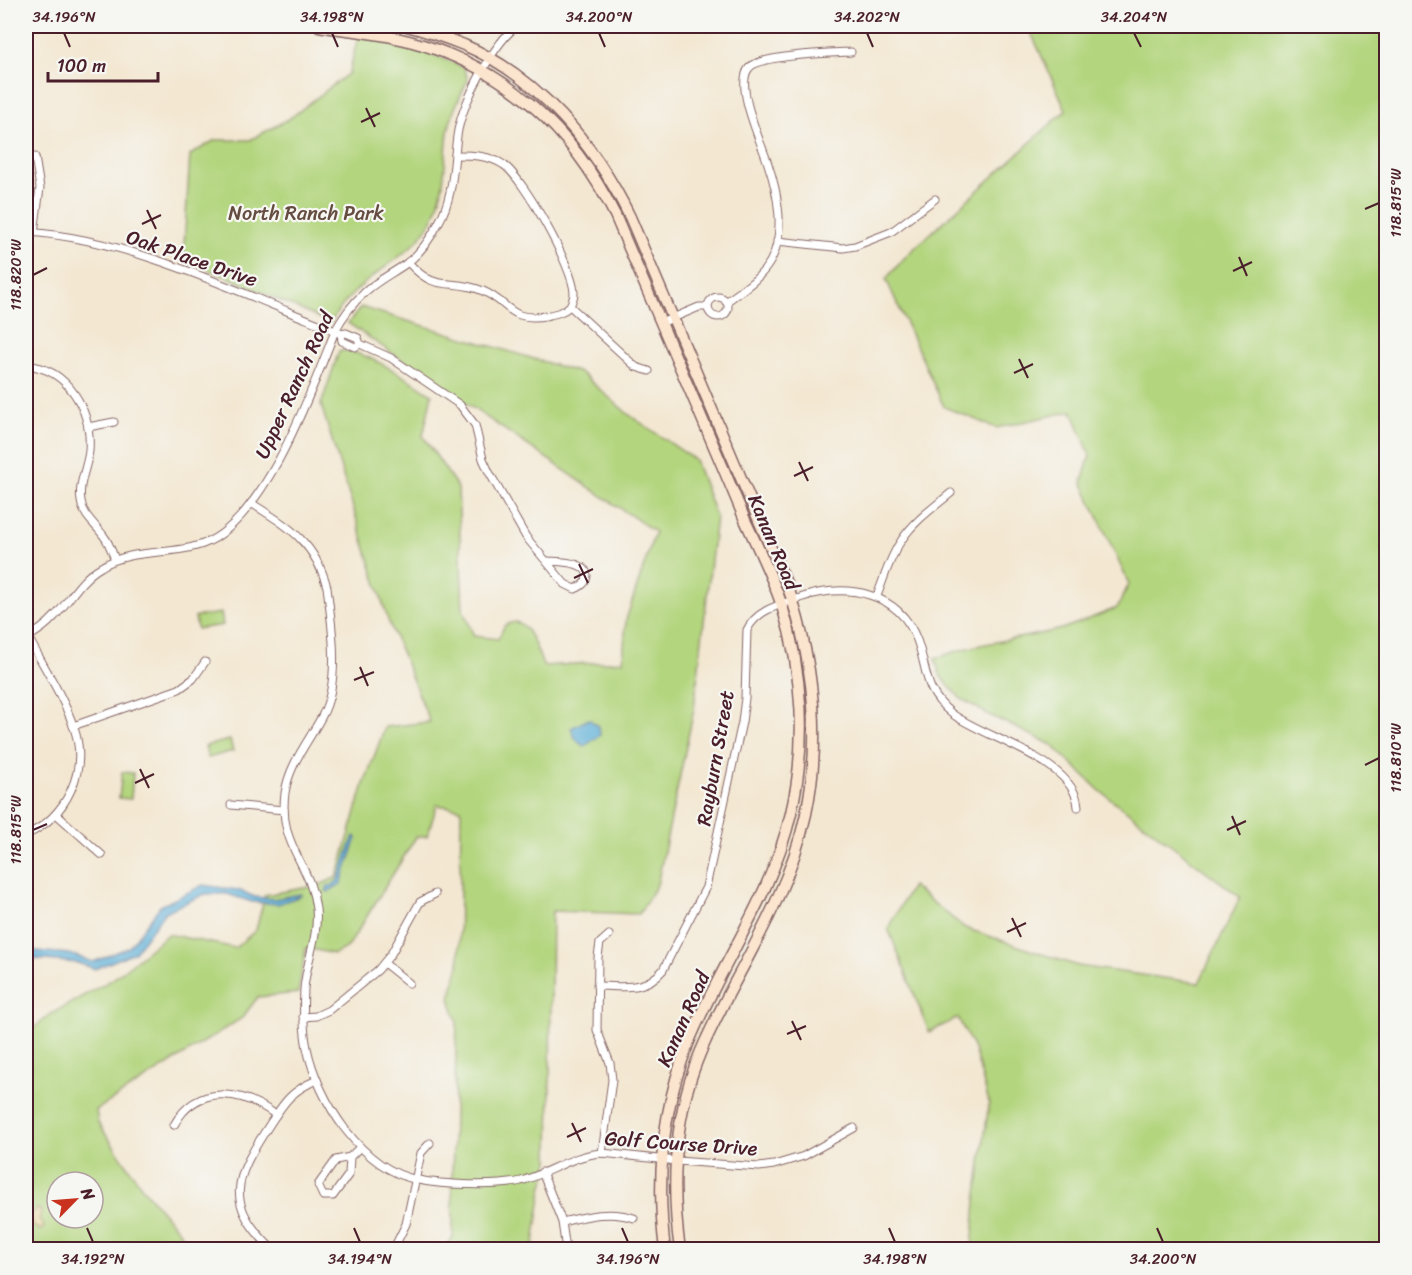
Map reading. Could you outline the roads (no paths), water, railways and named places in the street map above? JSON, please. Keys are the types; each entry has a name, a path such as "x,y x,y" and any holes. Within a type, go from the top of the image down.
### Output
{"main road":[{"name":"Kanan Road","path":"319,26 408,40 445,52 484,70 538,110 580,156 615,216 781,604 798,675 800,711 799,762 791,812 767,886 689,1043 676,1077 661,1159 660,1193 665,1250"},
{"name":"Kanan Road","path":"408,26 465,46 523,81 578,133 592,151 630,217 793,600 806,652 814,712 813,763 806,814 796,854 781,891 702,1048 690,1080 679,1133 677,1161 676,1218 680,1250"}],"street":[{"name":"Upper Ranch Road","path":"27,638 54,617 87,577 115,560 204,544 230,527 251,503 295,428 338,333 343,316 366,290 408,262 431,236 443,215 452,190 460,118 469,96 490,59 517,26"},
{"path":"726,302 760,275 770,262 777,241 775,194 769,166 752,124 744,79 749,68 758,62 780,58 851,52"},
{"path":"408,262 428,280 482,291 520,316 530,318 560,312 570,306 574,299 567,267 539,214 514,176 504,166 491,159 455,155"},
{"path":"34,233 39,188 35,157"},
{"path":"777,241 843,248 855,246 891,232 935,199"},
{"name":"Oak Place Drive","path":"26,232 80,240 159,261 245,293 338,333 346,333 358,338 360,344 391,358 460,405 469,414 475,425 483,459 489,472 526,537 565,584 575,589 586,582 587,575 580,566 548,561"},
{"path":"716,297 723,298 728,310 721,317 712,315 708,306 716,297"},
{"path":"570,306 636,367 649,371"},
{"path":"661,323 699,307 708,306"},
{"path":"26,365 52,373 69,386 80,403 88,428 88,451 81,485 81,502 89,519 106,540 115,560"},
{"path":"88,428 114,422"},
{"path":"877,596 893,554 902,539 915,523 951,493"},
{"name":"Golf Course Drive","path":"251,503 289,528 307,545 323,572 329,600 333,685 323,715 290,773 285,791 284,810 288,839 310,882 316,910 316,932 304,986 303,1017 307,1049 317,1080 342,1125 360,1147 385,1167 416,1180 445,1184 502,1184 542,1173 574,1158 602,1153 747,1167 774,1165 804,1156 854,1128"},
{"name":"Rayburn Street","path":"597,986 639,987 655,979 663,970 701,899 710,874 742,722 747,630 751,621 759,614 781,604 834,590 863,592 877,596 906,619 920,649 927,681 944,706 961,720 1053,769 1069,783 1078,799 1078,807"},
{"path":"26,835 45,824 56,814 69,796 77,774 79,751 73,726 27,638"},
{"path":"73,726 179,689 193,679 205,662"},
{"path":"231,805 284,810"},
{"path":"56,814 102,855"},
{"path":"303,1017 316,1016 328,1010 384,963 420,902 435,894"},
{"path":"602,1153 612,1080 610,1063 597,1030 597,986 600,943 609,935"},
{"path":"384,963 409,982"},
{"path":"273,1250 256,1234 249,1223 243,1210 239,1185 248,1157 276,1115 294,1091 317,1080"},
{"path":"174,1125 182,1111 192,1103 209,1096 223,1095 249,1099 276,1115"},
{"path":"393,1250 406,1224 421,1153 430,1143"},
{"path":"350,1157 349,1174 333,1196 323,1196 318,1185 336,1160 350,1157 360,1147"},
{"path":"542,1173 562,1222 566,1250"},
{"path":"562,1222 590,1215 619,1213 634,1218"}],"water":[{"path":"589,719 599,727 600,735 585,746 577,741 571,728"},
{"path":"354,836 357,838 341,884 328,892 326,891 328,886 338,880"},
{"path":"203,885 238,890 255,897 274,899 301,894 301,896 278,904 252,902 227,894 205,894 165,912 135,952 95,969 77,963 26,958 26,950 70,954 93,962 129,947 160,906"}],"park label":[{"name":"North Ranch Park","path":"306,213"}]}
